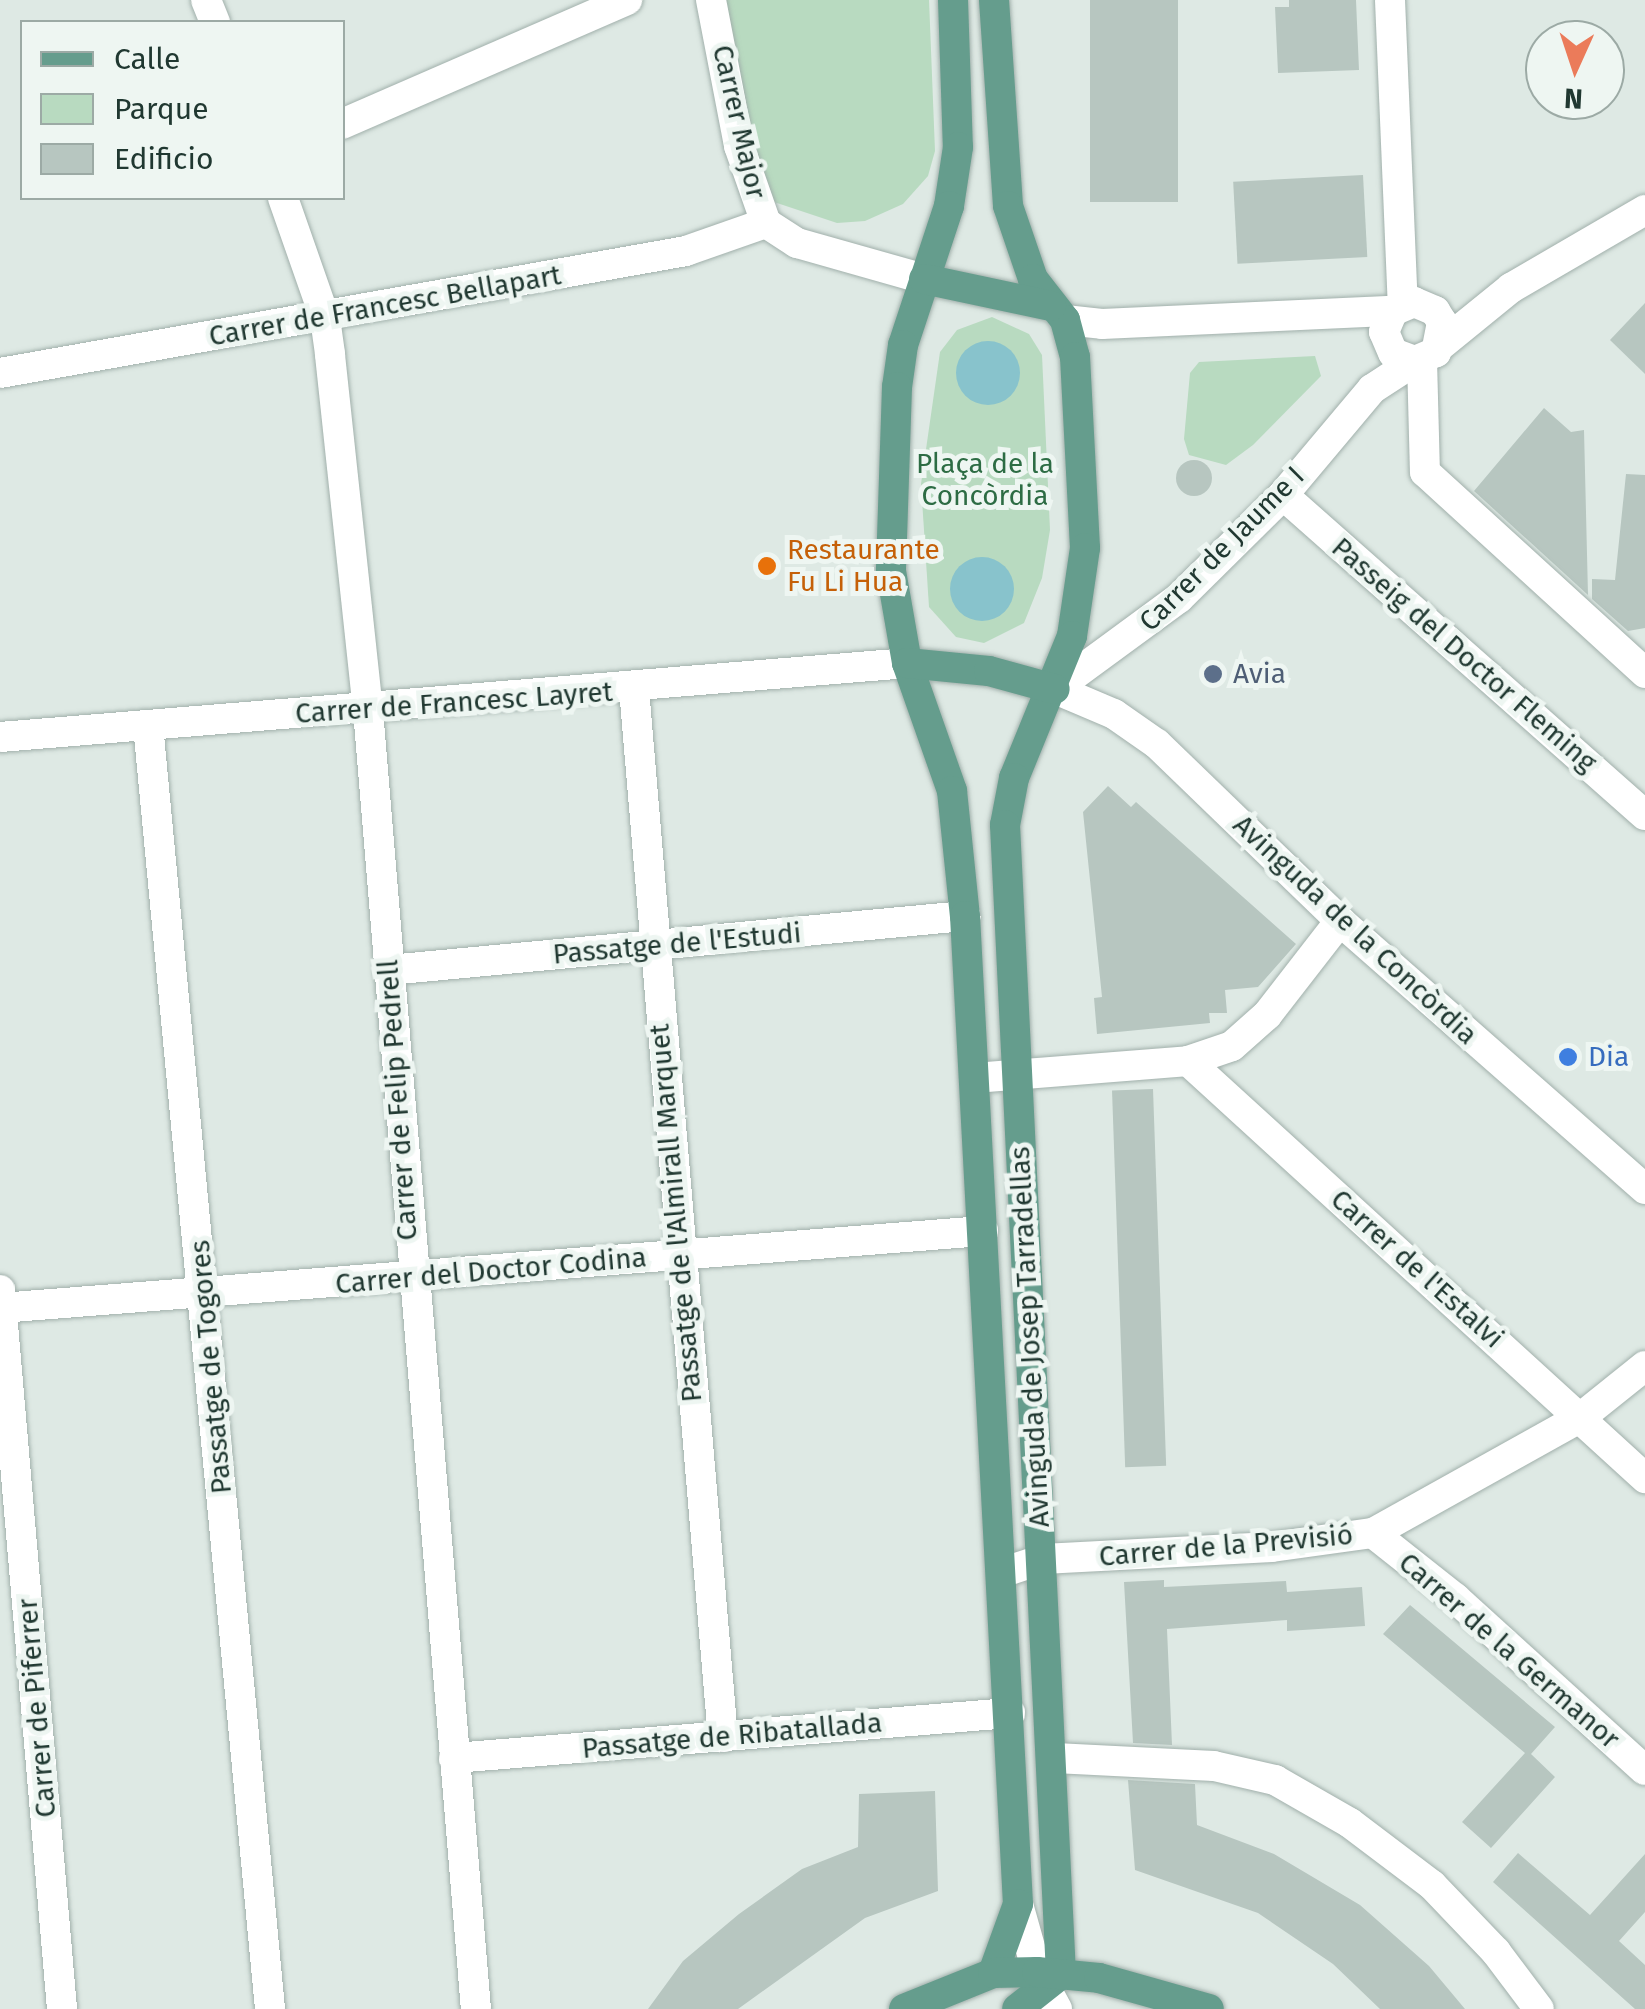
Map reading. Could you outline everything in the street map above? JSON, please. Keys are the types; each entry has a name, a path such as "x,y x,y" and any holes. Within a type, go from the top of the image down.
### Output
{"main road":[{"path":"953,0 958,147 948,206 904,345 892,457 892,589 907,664 988,671 1055,689 1084,582 1078,383 1058,313 1032,279 1004,188 994,0"},
{"path":"924,279 1058,313"},
{"name":"Avinguda de Josep Tarradellas","path":"907,664 945,760 965,916 1018,1904 992,1974"},
{"name":"Avinguda de Josep Tarradellas","path":"1050,1986 1055,1758 1014,1072 1005,825 1014,778 1055,689"},
{"path":"904,2009 992,1974 1209,2009"},
{"path":"1017,2009 1050,1986"}],"street":[{"path":"345,123 626,0"},
{"name":"Carrer Major","path":"712,0 739,146 766,223 789,240 924,279"},
{"path":"1390,0 1408,306 1442,322 1426,355 1425,472 1645,673"},
{"name":"Carrer de Felip Pedrell","path":"285,200 325,318 368,710 411,1278 476,2009"},
{"name":"Carrer de Jaume I","path":"1055,689 1138,633 1283,495 1372,389 1426,355 1511,288 1645,210"},
{"name":"Carrer de Francesc Bellapart","path":"0,372 325,318 686,250 766,223"},
{"name":"Carrer de Jaume I","path":"1058,313 1102,324 1408,306 1511,288"},
{"name":"Carrer de Jaume I","path":"1372,389 1387,344 1408,306"},
{"path":"1387,344 1426,355"},
{"name":"Passeig del Doctor Fleming","path":"1283,495 1645,815"},
{"name":"Carrer de Francesc Layret","path":"0,737 634,689 907,664"},
{"name":"Passatge de l'Almirall Marquet","path":"634,689 723,1737"},
{"name":"Avinguda de la Concòrdia","path":"1055,689 1114,714 1156,744 1340,921 1645,1189"},
{"name":"Passatge de Togores","path":"148,725 270,2009"},
{"name":"Passatge de l'Estudi","path":"388,970 965,916"},
{"path":"974,1078 1188,1061 1232,1046 1267,1015 1340,921"},
{"name":"Carrer de l'Estalvi","path":"1188,1061 1645,1478"},
{"name":"Carrer del Doctor Codina","path":"1,1302 205,1295 983,1231"},
{"name":"Carrer de Piferrer","path":"1,1302 62,2009"},
{"name":"Carrer de la Previsió","path":"1001,1573 1043,1558 1272,1547 1372,1533 1580,1418 1645,1366"},
{"name":"Carrer de la Germanor","path":"1372,1533 1455,1598 1645,1770"},
{"path":"0,1640 31,1638"},
{"name":"Passatge de Ribatallada","path":"454,1758 1010,1713"},
{"path":"1055,1758 1214,1766 1275,1780 1350,1823 1432,1885 1496,1952 1539,2009"},
{"name":"Avinguda de Josep Tarradellas","path":"1018,1904 1050,1986"}],"green space":[{"path":"725,0 929,0 935,151 928,176 903,204 865,221 837,223 771,201 760,184"},
{"name":"Plaça de la Concòrdia","path":"992,317 1029,334 1042,355 1050,530 1042,578 1024,623 984,643 956,637 929,607 921,484 940,352 957,330"},
{"path":"1315,356 1321,376 1253,445 1226,465 1189,455 1184,439 1190,373 1199,362"}],"water":[{"path":"988,341 1011,350 1020,373 1011,396 988,405 965,396 956,373 965,350"},
{"path":"982,557 1005,566 1014,589 1005,612 982,621 959,612 950,589 959,566"}],"building":[{"path":"1090,0 1178,0 1178,202 1090,202"},
{"path":"1289,0 1356,0 1359,70 1278,73 1275,7 1289,7"},
{"path":"1363,175 1367,257 1237,264 1233,182"},
{"path":"1645,303 1645,374 1610,340"},
{"path":"1544,408 1571,432 1584,430 1588,595 1474,491"},
{"path":"1194,460 1206,466 1212,478 1206,490 1194,496 1182,490 1176,478 1182,466"},
{"path":"1626,474 1645,475 1645,628 1628,631 1592,599 1592,579 1615,580"},
{"path":"1108,786 1131,807 1136,802 1296,944 1258,987 1225,990 1227,1013 1209,1013 1210,1023 1097,1034 1094,998 1102,997 1083,812"},
{"path":"1153,1089 1166,1466 1125,1467 1112,1090"},
{"path":"1164,1580 1164,1587 1286,1581 1287,1592 1362,1587 1365,1626 1287,1631 1287,1620 1167,1629 1172,1745 1133,1743 1124,1582"},
{"path":"1410,1605 1555,1727 1531,1754 1555,1777 1491,1848 1462,1822 1525,1753 1383,1634"},
{"path":"1128,1780 1195,1784 1197,1825 1274,1854 1360,1905 1429,1966 1465,2009 1380,2009 1333,1964 1258,1913 1135,1870"},
{"path":"935,1791 938,1891 865,1918 738,2009 648,2009 683,1961 739,1914 802,1869 858,1847 859,1794"},
{"path":"1518,1853 1590,1915 1645,1854 1645,1912 1619,1941 1645,1965 1645,2009 1635,2009 1493,1882"}],"place":[{"name":"Restaurante Fu Li Hua","path":"767,566"},
{"name":"Avia","path":"1213,674"},
{"name":"Dia","path":"1568,1057"}]}
